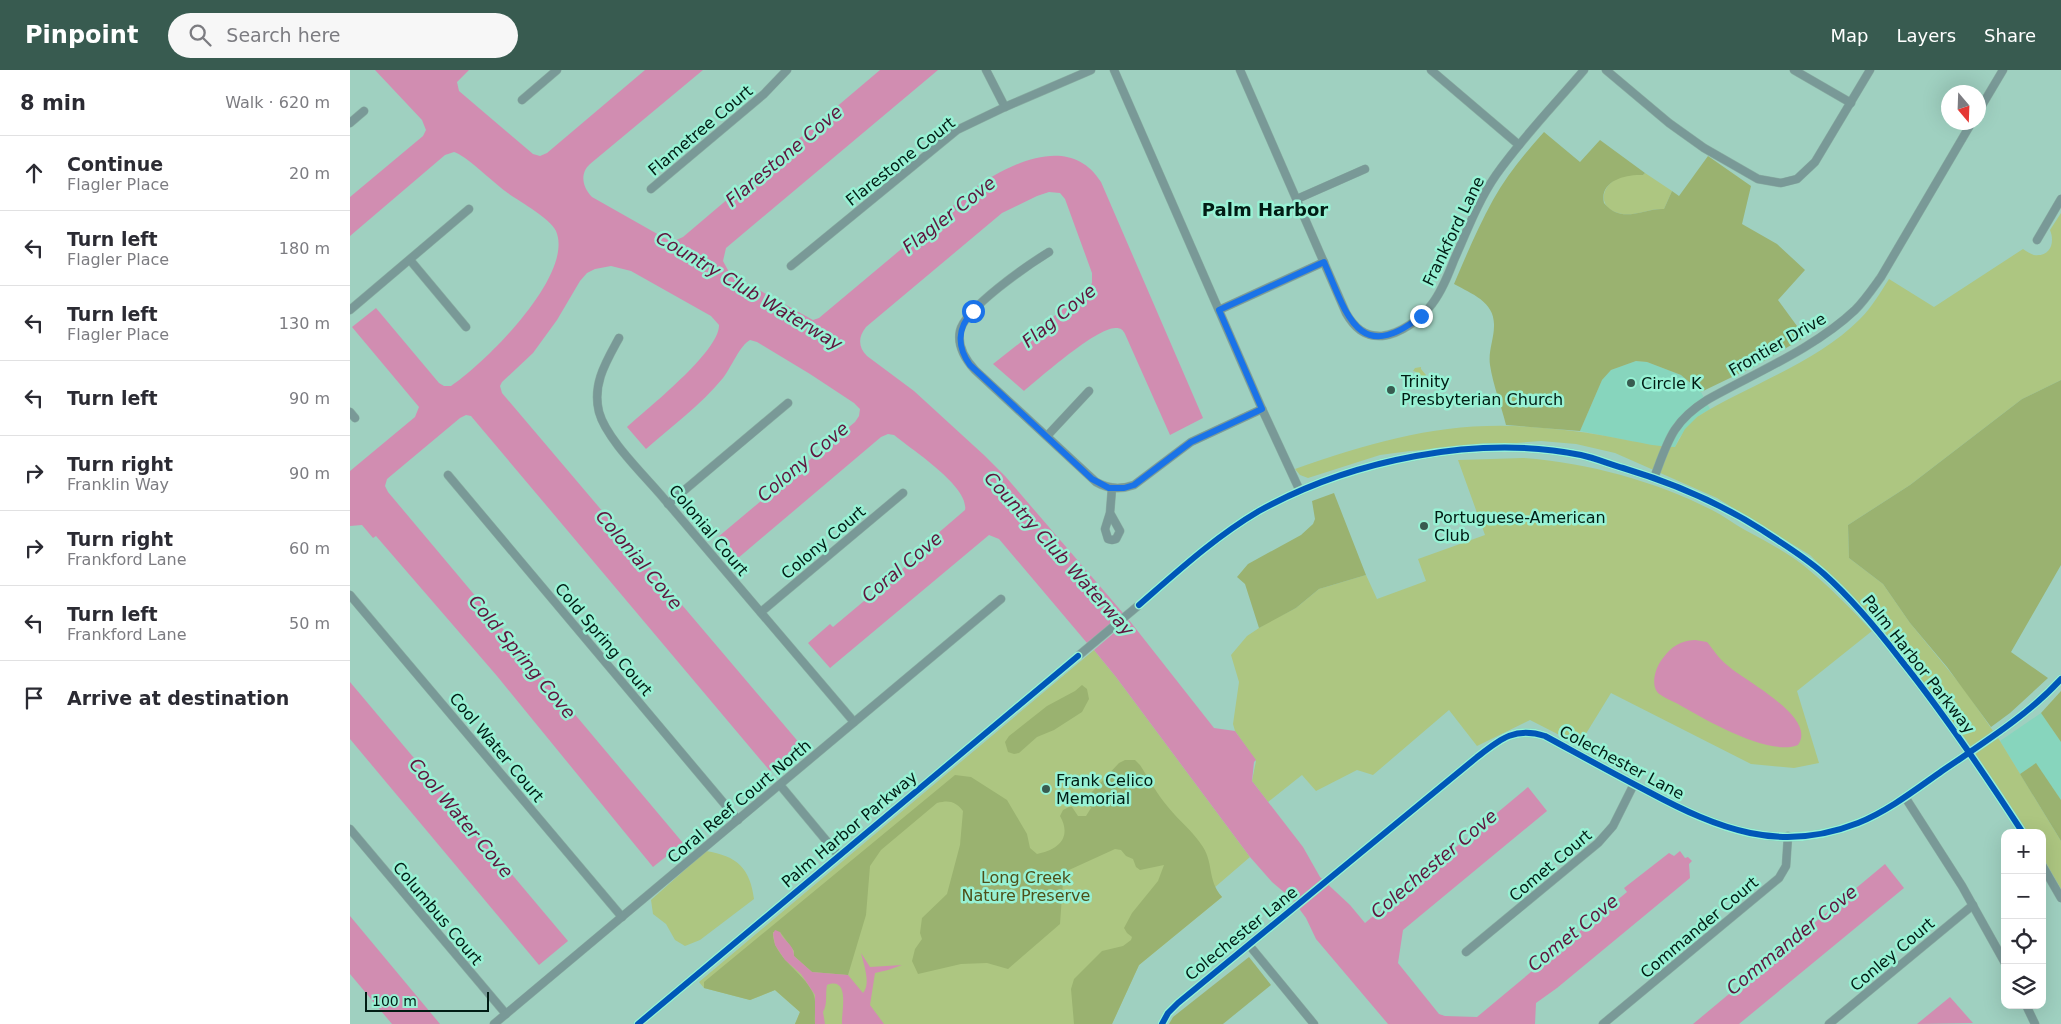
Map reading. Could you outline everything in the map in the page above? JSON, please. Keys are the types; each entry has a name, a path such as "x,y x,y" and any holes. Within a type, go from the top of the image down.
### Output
{"street":[{"path":"522,100 557,70"},
{"name":"Flametree Court","path":"651,189 764,94 787,70"},
{"path":"986,70 1005,107"},
{"name":"Flarestone Court","path":"791,266 950,135 1005,107 1091,70"},
{"path":"1114,70 1262,409 1300,491"},
{"name":"Frankford Lane","path":"1240,70 1346,313 1359,330 1368,335 1378,336 1388,335 1403,329 1426,312 1437,297 1481,201 1496,175 1584,70"},
{"path":"1431,70 1520,145"},
{"path":"1606,70 1693,141 1753,176 1773,183 1797,179 1811,168 1870,70"},
{"path":"1794,70 1850,103"},
{"path":"1986,99 2003,70"},
{"path":"350,123 364,111"},
{"name":"Frontier Drive","path":"1654,478 1674,429 1689,412 1715,395 1825,334 1846,318 1864,300 1881,277 1967,130"},
{"path":"1297,199 1365,169"},
{"path":"2037,240 2061,199"},
{"path":"350,310 469,209"},
{"path":"1049,252 1028,265 973,311 962,326 960,337 963,355 970,365 1096,482 1112,488 1124,488 1138,483 1191,442 1262,409"},
{"path":"410,260 466,327"},
{"path":"1219,310 1324,262"},
{"name":"Colonial Court","path":"619,338 602,370 597,384 600,416 613,438 854,722"},
{"path":"1047,436 1089,390"},
{"path":"668,504 788,403"},
{"name":"Palm Harbor Parkway","path":"638,1024 1228,530 1300,491 1338,477 1383,464 1436,454 1482,450 1531,449 1583,456 1654,478 1692,492 1730,510 1801,556 1826,576 1881,635 1970,752 2020,829"},
{"name":"Cold Spring Court","path":"448,475 738,820"},
{"path":"1110,513 1112,488"},
{"name":"Colony Court","path":"760,612 903,493"},
{"name":"Cool Water Court","path":"350,594 622,917"},
{"name":"Coral Reef Court North","path":"494,1024 1001,599"},
{"name":"Colechester Lane","path":"1162,1024 1172,1008 1481,754 1511,734 1530,733 1545,736 1695,816 1726,828 1765,836 1821,833 1849,826 1882,811 2024,714 2061,679"},
{"name":"Comet Court","path":"1466,952 1598,843 1613,826 1634,784"},
{"path":"780,785 839,856"},
{"path":"1905,796 1973,905 2001,957"},
{"name":"Columbus Court","path":"350,829 506,1014"},
{"name":"Commander Court","path":"1603,1024 1778,878 1786,866 1788,836"},
{"path":"2046,872 2061,898"},
{"name":"Conley Court","path":"1829,1024 1973,905"},
{"path":"1249,945 1314,1024"},
{"path":"2028,1009 2035,1024"}],"shaded area":[{"path":"1636,361 1647,362 1681,375 1701,392 1710,409 1697,417 1679,438 1675,447 1660,447 1580,431 1602,380 1611,370"},
{"path":"2041,713 2061,742 2061,800 2036,764 2020,774 2000,741"}],"green space":[{"path":"1544,132 1580,162 1600,140 1645,173 1615,180 1605,189 1604,203 1611,210 1618,213 1633,214 1664,209 1672,191 1679,196 1708,156 1751,186 1742,224 1777,244 1805,270 1778,300 1805,337 1757,365 1701,392 1681,375 1647,362 1636,361 1611,370 1602,380 1580,431 1506,425 1490,365 1494,331 1491,311 1475,295 1454,284 1477,231 1498,191"},
{"path":"1645,173 1672,191 1664,209 1621,214 1606,205 1604,201 1605,191 1611,182 1622,176 1643,175"},
{"path":"2061,213 2061,380 2022,399 1910,485 1848,525 1849,558 1883,584 1910,623 1964,689 2000,741 2061,841 2061,889 2046,863 2046,829 2025,829 1962,734 1869,614 1810,555 1717,498 1615,453 1576,444 1541,441 1380,455 1308,478 1300,475 1295,469 1387,440 1447,429 1478,426 1564,430 1657,446 1675,447 1685,429 1697,417 1803,361 1842,335 1868,310 1889,279 1934,307 2023,249 2034,255 2044,254 2052,244 2050,230"},
{"path":"1421,367 1426,375 1426,379 1421,385 1416,385 1412,382 1417,380 1418,376 1413,371 1415,368"},
{"path":"2061,380 2061,565 2011,652 2048,678 2010,713 1991,727 1947,667 1910,623 1883,584 1849,558 1848,525 1910,485 2022,399"},
{"path":"1523,458 1572,464 1620,475 1667,490 1716,512 1803,565 1839,597 1872,631 1797,691 1819,763 1794,768 1751,764 1611,693 1579,745 1530,720 1477,746 1449,710 1373,775 1357,770 1316,791 1302,775 1268,802 1252,781 1256,761 1235,731 1233,724 1239,682 1231,655 1247,636 1268,622 1296,608 1319,589 1366,575 1377,599 1426,581 1418,559 1485,535 1458,460"},
{"path":"1334,493 1366,575 1319,589 1296,608 1259,628 1245,584 1237,577 1248,564 1301,535 1313,524 1315,519 1312,501"},
{"name":"Long Creek Nature Preserve","path":"1094,650 1250,857 1214,888 1222,897 1139,965 1112,1024 795,1024 800,1012 775,990 750,1000 704,988 699,982"},
{"path":"1082,685 1087,689 1089,699 1082,712 1054,730 1037,737 1019,753 1008,752 1005,742 1009,736 1047,706 1075,691"},
{"path":"2061,691 2061,742 2041,713"},
{"path":"1125,760 1135,760 1140,765 1164,802 1199,841 1206,854 1214,884 1222,897 1139,965 1112,1024 1074,1024 1071,989 1074,979 1102,951 1123,946 1131,940 1132,937 1124,928 1132,913 1158,881 1164,865 1140,870 1136,867 1133,859 1126,856 1121,850 1115,849 1069,870 1063,882 1060,924 1008,969 987,963 961,964 918,974 912,961 915,949 922,939 920,933 922,918 947,894 960,845 963,811 954,803 948,802 937,803 881,850 870,866 866,915 848,975 812,972 794,956 794,951 780,932 773,932 777,949 813,993 815,1024 795,1024 800,1012 775,990 750,1000 704,988 704,982 955,775 971,777 1007,800 1027,834 1030,848 1037,854 1057,846 1064,836 1065,830 1060,816 1063,810 1072,807 1078,816 1086,816 1091,808 1087,799 1089,795 1119,763"},
{"path":"2036,763 2061,800 2061,841 2020,774"},
{"path":"706,851 726,856 740,865 749,879 754,899 700,940 685,946 675,940 666,924 653,914 651,900"},
{"path":"1249,957 1271,985 1223,1024 1169,1024 1173,1017"}],"water":[{"path":"375,70 469,70 457,82 459,91 533,154 540,156 547,153 645,70 703,70 590,164 583,176 586,189 592,197 668,240 674,241 683,237 880,70 938,70 726,248 723,261 730,274 813,320 819,318 973,189 1004,170 1039,157 1056,156 1073,158 1088,167 1101,182 1203,418 1170,435 1125,334 1119,328 1107,330 1096,335 1024,391 993,364 1087,290 1092,283 1092,273 1065,199 1060,193 1049,192 1037,196 1002,213 866,327 860,342 867,356 914,391 1005,476 1123,613 1087,643 999,539 989,535 830,668 808,643 830,624 833,627 932,544 929,541 965,510 964,501 958,491 938,469 894,435 888,434 881,437 737,559 718,537 855,422 859,416 860,409 810,374 757,342 750,340 714,388 646,449 627,427 696,364 716,336 719,325 711,316 631,271 611,266 595,269 587,273 533,353 502,382 500,386 502,393 801,745 770,771 471,416 466,415 460,418 387,479 385,486 388,492 683,843 653,867 497,676 376,536 373,538 362,525 350,526 350,471 415,417 419,407 352,327 376,308 439,383 444,386 451,386 484,359 523,317 540,294 552,271 558,249 556,231 547,220 505,191 465,158 454,152 445,155 350,236 350,197 423,136 426,130 422,120"},
{"path":"1129,620 1214,728 1235,731 1256,760 1254,762 1252,781 1303,847 1320,877 1350,905 1365,923 1528,787 1547,811 1403,930 1398,963 1439,1014 1445,1016 1477,1017 1627,892 1624,888 1669,853 1674,856 1680,851 1685,858 1688,857 1692,861 1689,864 1690,878 1557,988 1536,1003 1535,1024 1388,1024 1316,939 1306,918 1292,899 1272,882 1250,857 1094,650"},
{"path":"1695,640 1707,642 1724,663 1789,711 1798,723 1801,734 1798,745 1786,747 1771,746 1737,735 1658,693 1654,680 1660,661 1677,645"},
{"name":"Cool Water Cove","path":"350,682 568,941 539,965 350,739"},
{"path":"1885,864 1904,888 1739,1024 1693,1024"},
{"path":"350,916 440,1024 392,1024 350,974"},
{"path":"775,930 780,932 791,946 794,956 812,972 848,975 863,993 867,980 861,953 870,967 902,965 875,973 870,1005 884,1024 842,1024 842,990 834,984 827,985 825,1009 823,1012 825,1024 815,1024 815,995 801,974 785,960 775,945 773,934"},
{"path":"1950,997 1973,1023 1917,1024"}],"cycle path":[{"path":"1139,605 1197,555 1243,521 1295,493 1334,478 1374,465 1458,450 1541,449 1586,456 1660,480 1712,502 1762,530 1802,556 1824,574 1864,615 1917,680 1964,744 2020,829"},
{"path":"638,1024 1078,656"},
{"path":"1162,1024 1168,1013 1178,1003 1476,758 1508,736 1524,733 1545,736 1675,805 1725,826 1750,833 1776,837 1802,836 1829,832 1858,823 1891,806 2004,728 2034,705 2061,679"}],"place":[{"name":"Circle K","path":"1631,383"},
{"name":"Trinity Presbyterian Church","path":"1391,390"},
{"name":"Portuguese-American Club","path":"1424,526"},
{"name":"Frank Celico Memorial","path":"1046,789"}],"district":[{"name":"Palm Harbor","path":"1265,210"}],"route":[{"path":"973,311 960,331 961,349 970,365 1092,479 1109,488 1129,487 1138,483 1191,442 1262,409 1219,310 1324,262 1346,313 1362,332 1373,336 1388,335 1403,329 1421,316"}],"water label":[{"name":"Flarestone Cove","path":"784,156"},
{"name":"Flagler Cove","path":"949,215"},
{"name":"Country Club Waterway","path":"749,291"},
{"name":"Flag Cove","path":"1059,316"},
{"name":"Colony Cove","path":"803,462"},
{"name":"Country Club Waterway","path":"1059,554"},
{"name":"Colonial Cove","path":"639,560"},
{"name":"Coral Cove","path":"902,567"},
{"name":"Cold Spring Cove","path":"522,657"},
{"name":"Colechester Cove","path":"1434,864"},
{"name":"Comet Cove","path":"1573,933"},
{"name":"Commander Cove","path":"1792,940"}]}
